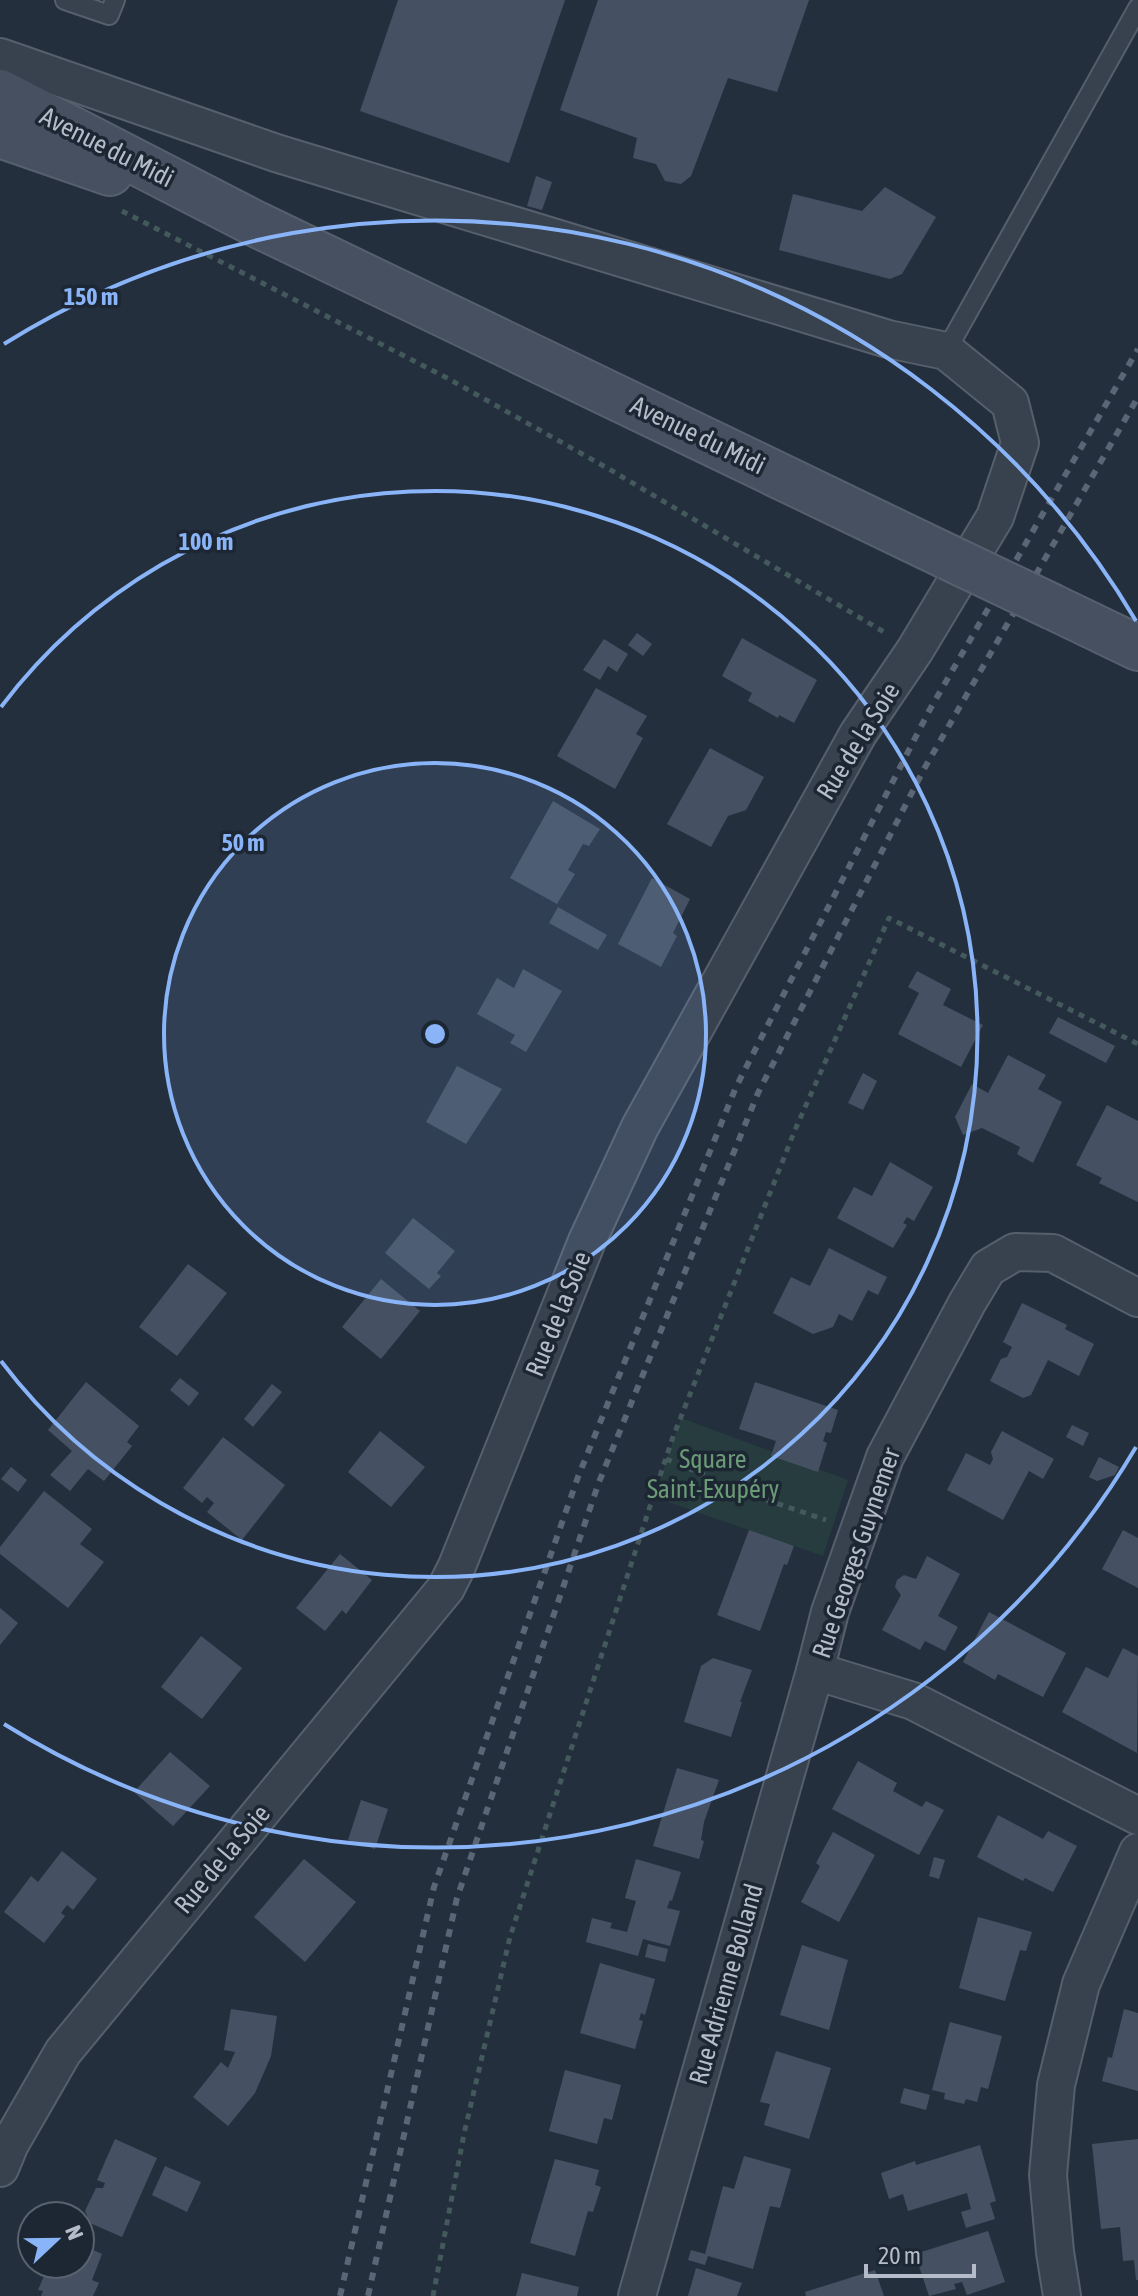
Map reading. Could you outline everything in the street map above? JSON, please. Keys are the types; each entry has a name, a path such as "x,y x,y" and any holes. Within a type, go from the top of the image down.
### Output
{"main road":[{"name":"Avenue du Midi","path":"0,92 256,224 1138,648"},
{"name":"Avenue du Midi","path":"0,135 256,224"}],"street":[{"path":"0,57 276,153 888,339 946,351"},
{"name":"Rue de la Soie","path":"0,2168 10,2144 63,2052 446,1588 587,1241 640,1127 858,734 915,650 995,517 1020,443 1010,403 946,351"},
{"name":"Rue Georges Guynemer","path":"1138,1298 1053,1253 1015,1252 988,1268 885,1457 830,1612 815,1671 913,1701 1138,1816"},
{"name":"Rue Adrienne Bolland","path":"637,2296 815,1671"},
{"path":"1062,2296 1048,2175 1056,2085 1081,1984 1138,1852"}],"lane":[{"path":"65,0 109,15 115,0"},
{"path":"946,351 1138,8"}],"path":[{"path":"114,206 447,378 609,469 915,650"},
{"path":"433,2296 464,2134 510,1937 666,1459 795,1130 889,918 1138,1044"},
{"path":"666,1459 755,1496 857,1531"}],"green space":[{"name":"Square Saint-Exupéry","path":"681,1418 848,1480 823,1556 654,1497"}],"building":[{"path":"398,0 565,0 509,163 360,111"},
{"path":"598,0 809,0 777,92 728,78 691,176 681,184 665,181 656,164 633,158 637,138 560,110"},
{"path":"536,176 552,182 542,210 527,206"},
{"path":"885,187 936,217 902,274 890,279 779,250 793,194 862,211"},
{"path":"637,633 652,644 643,656 628,645"},
{"path":"742,638 817,680 794,723 748,701 752,693 722,676"},
{"path":"604,639 628,654 617,672 608,666 600,680 583,670"},
{"path":"596,688 647,716 636,734 643,738 615,789 557,756"},
{"path":"710,748 764,777 746,810 728,816 711,847 667,824"},
{"path":"553,801 600,829 589,846 583,844 568,870 575,874 557,904 510,878"},
{"path":"652,878 690,899 673,933 677,936 661,967 618,944"},
{"path":"558,907 607,935 598,950 549,923"},
{"path":"523,969 562,991 526,1052 510,1043 515,1035 477,1014 497,978 514,988"},
{"path":"917,971 951,989 943,1005 983,1025 961,1067 898,1034 919,993 908,987"},
{"path":"1058,1017 1115,1046 1106,1063 1049,1033"},
{"path":"1008,1055 1046,1075 1038,1089 1062,1102 1033,1163 1017,1154 1020,1147 982,1128 963,1135 955,1117 972,1084 988,1093"},
{"path":"457,1066 502,1089 466,1144 426,1122"},
{"path":"863,1073 877,1081 863,1110 848,1103"},
{"path":"1107,1105 1138,1121 1138,1202 1099,1183 1102,1178 1076,1165"},
{"path":"890,1162 933,1187 914,1221 907,1217 903,1223 907,1225 893,1248 837,1218 854,1187 872,1196"},
{"path":"413,1218 455,1251 437,1273 441,1276 429,1289 385,1253"},
{"path":"829,1248 887,1277 878,1295 868,1290 852,1321 839,1314 833,1327 813,1334 773,1313 791,1277 810,1286"},
{"path":"188,1264 227,1293 177,1356 139,1327"},
{"path":"381,1279 420,1311 381,1359 342,1327"},
{"path":"1022,1303 1067,1325 1065,1329 1094,1344 1079,1376 1048,1360 1031,1395 1023,1398 990,1381 1001,1359 1007,1357 1012,1347 1003,1342"},
{"path":"180,1378 199,1393 189,1406 170,1390"},
{"path":"86,1382 139,1426 127,1442 132,1446 104,1481 88,1469 70,1491 50,1475 72,1451 48,1430"},
{"path":"755,1382 838,1410 831,1433 826,1432 823,1441 827,1443 818,1472 771,1456 776,1441 739,1429"},
{"path":"272,1384 282,1392 253,1427 244,1419"},
{"path":"1072,1425 1089,1433 1083,1446 1066,1437"},
{"path":"380,1431 425,1467 391,1507 348,1472"},
{"path":"1002,1431 1054,1459 1043,1479 1029,1471 1003,1520 947,1490 966,1453 990,1465 993,1459 991,1452"},
{"path":"223,1437 285,1485 242,1540 207,1512 214,1503 207,1497 202,1503 183,1488"},
{"path":"1099,1457 1119,1467 1115,1475 1097,1481 1089,1477"},
{"path":"11,1467 27,1480 18,1492 1,1479"},
{"path":"44,1491 92,1529 80,1544 104,1562 68,1608 0,1554 0,1547"},
{"path":"749,1530 794,1546 787,1565 784,1564 760,1631 717,1615"},
{"path":"1123,1530 1138,1538 1138,1588 1102,1569"},
{"path":"340,1554 372,1580 346,1614 342,1610 325,1631 296,1608"},
{"path":"927,1556 960,1574 938,1616 958,1627 945,1651 925,1641 920,1650 882,1630 901,1595 895,1587 897,1580 904,1575 916,1579"},
{"path":"0,1608 18,1623 0,1645"},
{"path":"989,1612 1066,1653 1043,1697 998,1674 995,1680 963,1662"},
{"path":"201,1636 242,1668 202,1719 161,1687"},
{"path":"1123,1648 1138,1656 1137,1753 1062,1712 1086,1667 1108,1678"},
{"path":"713,1658 752,1670 731,1737 684,1722 701,1666"},
{"path":"170,1752 210,1786 173,1826 134,1792"},
{"path":"858,1761 897,1783 893,1791 922,1807 926,1801 944,1810 919,1855 832,1809"},
{"path":"677,1768 719,1780 704,1822 701,1840 704,1841 699,1859 653,1846"},
{"path":"361,1800 388,1809 375,1849 348,1840"},
{"path":"998,1815 1043,1839 1048,1831 1077,1846 1053,1892 1025,1878 1023,1881 977,1857"},
{"path":"833,1832 875,1855 839,1922 801,1902 820,1866 816,1863"},
{"path":"62,1851 97,1879 73,1910 67,1905 61,1913 65,1916 44,1943 4,1912 31,1876 38,1882"},
{"path":"934,1857 945,1860 939,1879 929,1876"},
{"path":"304,1859 356,1902 305,1962 254,1917"},
{"path":"636,1859 681,1872 667,1908 680,1911 670,1946 643,1939 638,1956 586,1942 592,1918 612,1923 610,1928 627,1932 636,1901 625,1898"},
{"path":"978,1917 1032,1932 1026,1951 1020,1950 1005,2001 959,1988"},
{"path":"648,1944 668,1949 665,1962 645,1957"},
{"path":"802,1945 848,1960 829,2030 780,2015"},
{"path":"600,1963 655,1979 645,2015 641,2013 639,2020 643,2021 635,2049 580,2033"},
{"path":"231,2009 277,2016 271,2056 255,2093 228,2126 193,2097 221,2062 228,2068 235,2052 224,2050"},
{"path":"1124,2009 1138,2013 1138,2091 1102,2081 1108,2057 1112,2058"},
{"path":"950,2022 1002,2036 988,2089 981,2087 977,2102 966,2099 964,2104 944,2099 945,2093 932,2090"},
{"path":"776,2051 831,2068 809,2139 764,2125 770,2104 760,2102"},
{"path":"565,2070 621,2085 612,2120 604,2118 597,2144 549,2131"},
{"path":"904,2088 930,2095 926,2110 900,2103"},
{"path":"115,2139 157,2158 122,2237 96,2226 96,2200 90,2200 96,2188 103,2188 105,2183 97,2180"},
{"path":"1138,2139 1136,2280 1134,2260 1123,2261 1120,2227 1101,2229 1092,2144"},
{"path":"980,2145 996,2201 990,2203 995,2219 966,2228 961,2212 971,2209 967,2193 908,2211 903,2194 889,2199 881,2173"},
{"path":"744,2156 791,2169 780,2208 770,2206 753,2269 708,2256 705,2265 688,2260 691,2250 705,2254 723,2186 734,2189"},
{"path":"555,2159 599,2170 595,2185 601,2187 593,2212 588,2211 575,2256 530,2243"},
{"path":"165,2166 201,2182 187,2212 152,2195"},
{"path":"988,2231 1005,2282 967,2295 962,2282 954,2284 956,2289 929,2296 915,2254"},
{"path":"96,2251 102,2254 96,2270"},
{"path":"696,2268 742,2283 737,2296 688,2296"},
{"path":"875,2270 884,2296 806,2296 805,2292"},
{"path":"522,2273 579,2287 577,2296 516,2296"},
{"path":"42,2280 92,2280 99,2283 93,2296 41,2296 43,2291 38,2290"}],"railway":[{"path":"340,2296 434,1887 578,1477 736,1087 929,711 1138,349"},
{"path":"368,2296 457,1898 599,1482 758,1093 924,769 1138,397"}]}
